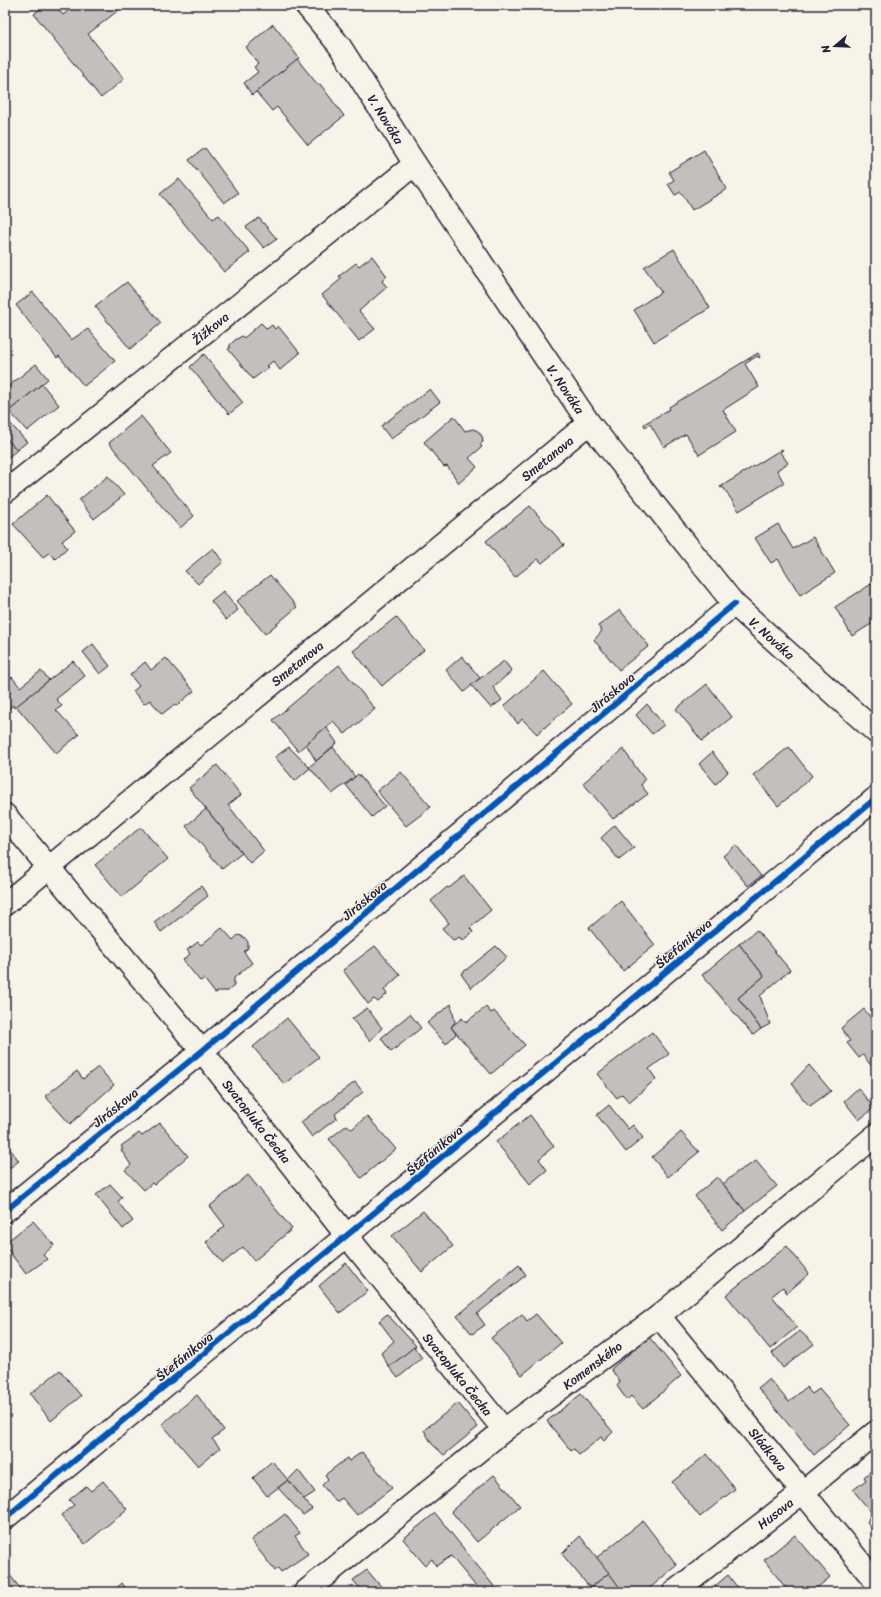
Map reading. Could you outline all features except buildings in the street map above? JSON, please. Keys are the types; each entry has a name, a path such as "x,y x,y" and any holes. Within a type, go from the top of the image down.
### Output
{"street":[{"name":"V. Nováka","path":"306,5 339,45 415,164 589,423 734,604 876,732"},
{"name":"Žižkova","path":"5,492 415,164"},
{"name":"Smetanova","path":"5,904 589,423"},
{"name":"Jiráskova","path":"5,1211 202,1051 734,604"},
{"name":"Štefánikova","path":"5,1518 876,798"},
{"name":"Svatopluka Čecha","path":"5,815 202,1051 347,1236 504,1430"},
{"name":"Komenského","path":"304,1592 504,1430 659,1316 876,1135"},
{"name":"Sládkova","path":"659,1316 876,1582"},
{"name":"Husova","path":"674,1592 803,1492 876,1432"}],"cycle path":[{"path":"5,1211 202,1051 734,604"},
{"path":"5,1518 876,798"}]}
